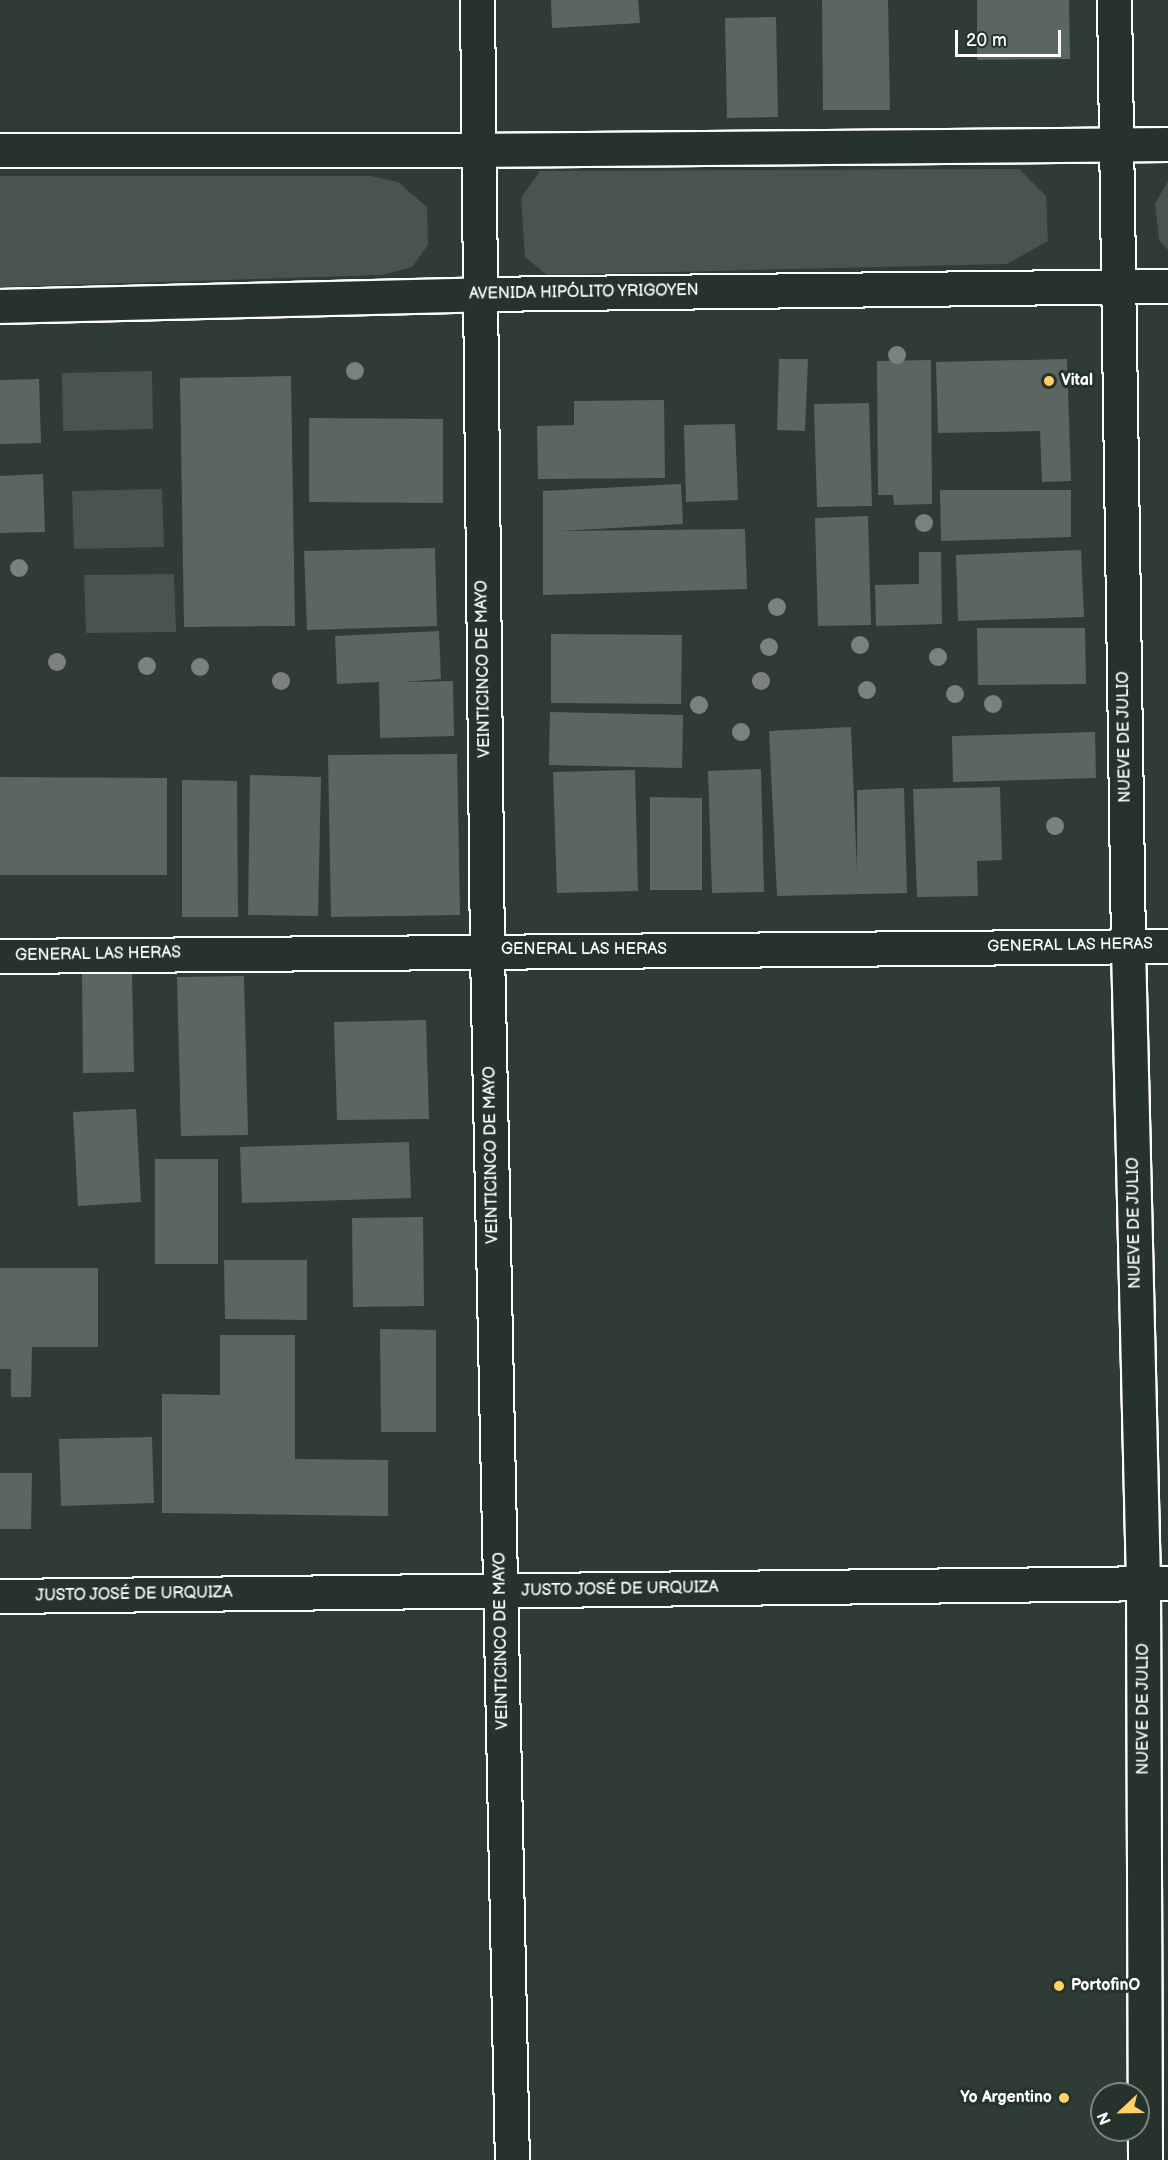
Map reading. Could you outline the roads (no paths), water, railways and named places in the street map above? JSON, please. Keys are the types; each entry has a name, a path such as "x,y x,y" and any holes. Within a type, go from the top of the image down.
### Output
{"main road":[{"name":"VEINTICINCO DE MAYO","path":"477,0 487,951 512,2160"},
{"name":"NUEVE DE JULIO","path":"1114,0 1114,143 1128,946 1156,1583 1145,2160"},
{"path":"0,150 478,150 1168,144"},
{"name":"AVENIDA HIPÓLITO YRIGOYEN","path":"0,306 479,294 1168,286"},
{"name":"GENERAL LAS HERAS","path":"0,956 1168,945"},
{"name":"JUSTO JOSÉ DE URQUIZA","path":"0,1596 1156,1583"}],"place":[{"name":"Vital","path":"1049,381"},
{"name":"PortofinO","path":"1059,1986"},
{"name":"Yo Argentino","path":"1064,2098"}]}
